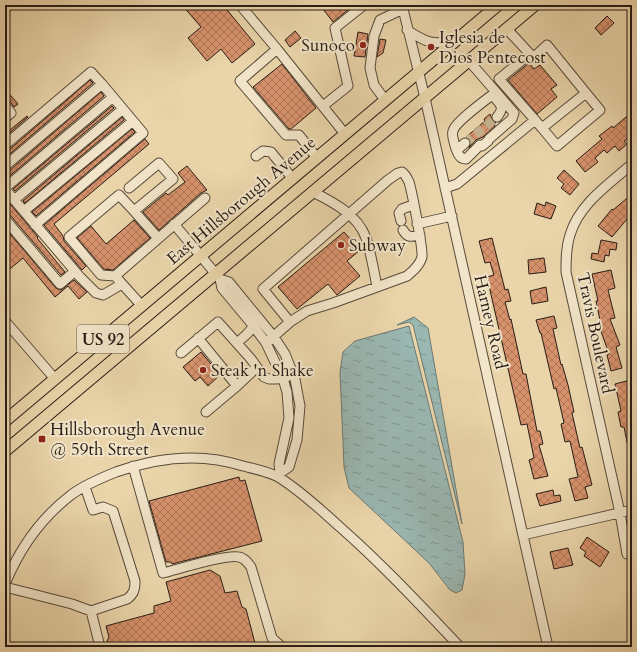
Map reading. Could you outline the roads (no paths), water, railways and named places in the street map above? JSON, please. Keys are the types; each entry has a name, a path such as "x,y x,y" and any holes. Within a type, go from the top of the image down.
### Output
{"main road":[{"name":"East Hillsborough Avenue","path":"5,421 498,5"},
{"name":"US 92","path":"5,451 218,276 313,192 535,5"}],"street":[{"path":"240,5 345,134"},
{"path":"323,106 348,86 336,28 364,5"},
{"path":"385,100 374,85 370,68 374,36 380,20 402,7"},
{"name":"Harney Road","path":"402,7 419,72 452,216 548,647"},
{"path":"507,29 530,54 533,58 547,45 600,110 557,146 499,79 530,54"},
{"path":"407,30 428,42 439,44 456,41"},
{"path":"277,49 240,81 286,135 299,135 317,158"},
{"path":"469,61 494,93 502,108 502,111 497,116"},
{"path":"5,145 92,72 143,133 35,225"},
{"path":"5,166 102,84"},
{"path":"494,93 513,110 514,113 512,119 486,140 466,159 463,159 459,156 452,134 453,129 494,93"},
{"path":"542,128 586,93"},
{"path":"113,97 5,188 35,225 96,293 103,296 122,284"},
{"path":"5,105 11,113 5,118"},
{"path":"14,200 123,109"},
{"path":"445,188 457,184 535,120"},
{"path":"24,212 134,121"},
{"path":"457,150 465,143"},
{"path":"256,156 263,151 271,152 293,179"},
{"path":"129,188 159,163 173,179 134,211"},
{"name":"Travis Boulevard","path":"627,554 620,513 566,272 566,252 570,234 580,214 592,198 632,164"},
{"path":"266,343 290,322 307,311 407,276 415,270 422,256 420,235 409,184 402,172 398,173 348,214 263,288 290,322"},
{"path":"313,192 330,201 356,220 366,237 377,287"},
{"path":"142,306 115,276 101,275 69,237 119,195 158,238"},
{"path":"115,276 205,198"},
{"path":"414,205 402,209 399,213 402,226 406,234 410,237 420,235"},
{"path":"418,224 452,216"},
{"path":"5,219 60,284 75,271"},
{"path":"174,224 218,276 229,282 265,324 286,354 294,375 300,406 297,440 289,467 279,475"},
{"path":"218,276 222,288 254,326 266,343 283,379 287,392 289,418 279,464 279,475"},
{"path":"5,321 55,379"},
{"path":"181,353 218,322 264,377 269,379 283,379 294,375"},
{"path":"237,343 254,326"},
{"path":"198,338 237,386"},
{"path":"206,412 256,368"},
{"path":"85,487 93,510 103,507 113,511 135,581 135,589 132,595 127,599 91,611 72,604 5,586 11,570 35,532 71,495 104,476 133,466 177,457 204,458 231,462 279,475 308,498 365,550 460,647"},
{"path":"133,466 163,573 228,557 240,557 247,561 251,567 272,638 282,647"},
{"path":"523,535 632,510"},
{"path":"91,611 100,647"}],"water":[{"path":"414,317 428,328 462,524 413,325 409,322 397,325"},
{"path":"409,326 463,542 465,574 462,590 456,593 450,590 429,563 349,488 344,467 340,372 343,352 355,341"}],"tunnel":[{"path":"465,143 497,117"}],"place":[{"name":"Sunoco","path":"363,45"},
{"name":"Iglesia de Dios Pentecost","path":"431,47"},
{"name":"Subway","path":"341,245"},
{"name":"Steak 'n Shake","path":"203,370"},
{"name":"Hillsborough Avenue @ 59th Street","path":"42,439"}]}
